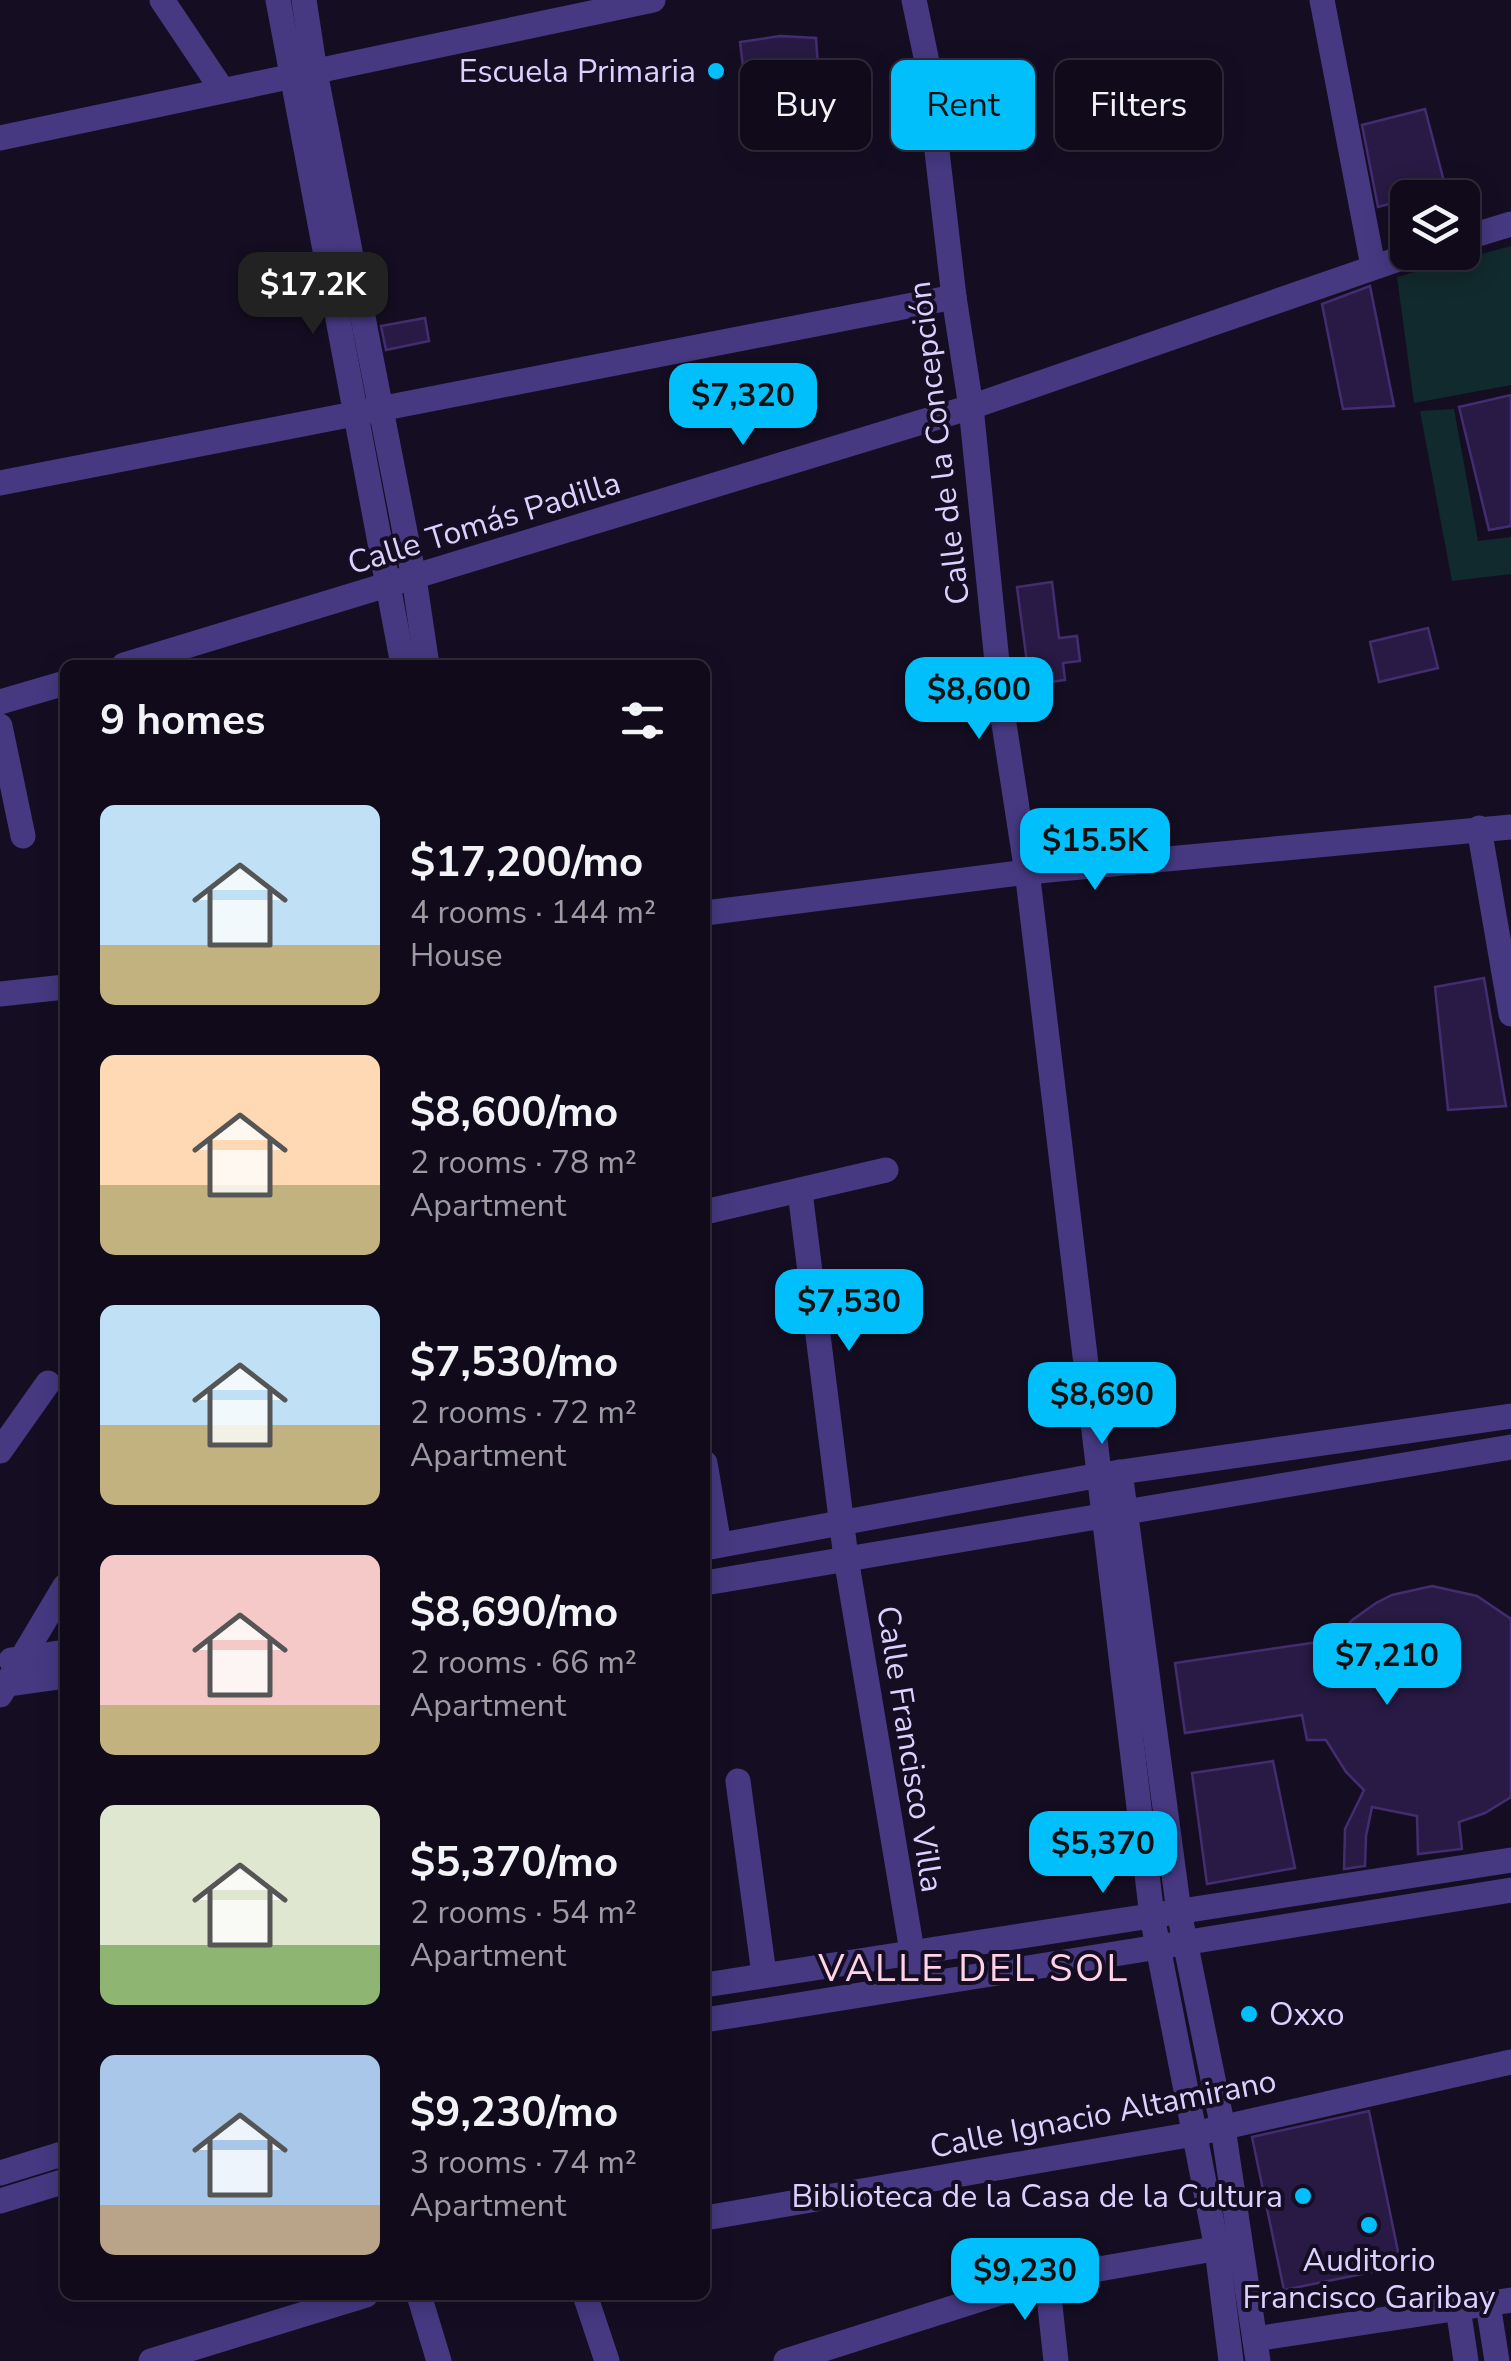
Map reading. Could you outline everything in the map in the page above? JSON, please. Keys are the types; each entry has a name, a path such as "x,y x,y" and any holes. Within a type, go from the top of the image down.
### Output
{"street":[{"path":"162,0 222,88"},
{"path":"278,0 303,74 402,582 425,660"},
{"path":"303,74 304,0"},
{"path":"0,138 652,0"},
{"name":"Calle de la Concepción","path":"914,0 926,57 970,407 1002,711 1115,1514"},
{"path":"1322,0 1373,266"},
{"path":"1480,233 1511,224"},
{"name":"Calle Tomás Padilla","path":"141,660 970,407 1390,261"},
{"path":"0,483 954,297"},
{"path":"402,582 403,660"},
{"path":"0,702 60,684"},
{"path":"0,726 24,836"},
{"path":"710,912 1027,872 1511,827"},
{"path":"1479,828 1511,1014"},
{"path":"0,994 60,988"},
{"path":"710,1211 886,1170"},
{"name":"Calle Francisco Villa","path":"800,1192 846,1558 919,1984"},
{"path":"1,1446 48,1383"},
{"path":"712,1547 1110,1473 1511,1416"},
{"path":"710,1581 1511,1447"},
{"path":"1115,1514 1179,1912 1222,2128 1231,2361"},
{"path":"1115,1514 1152,1916 1194,2134 1256,2350 1499,2302 1496,2361"},
{"path":"6,1677 60,1594"},
{"path":"6,1677 60,1654"},
{"path":"6,1677 60,1676"},
{"path":"738,1781 764,1974"},
{"path":"710,1984 1511,1860"},
{"path":"710,2019 1511,1890"},
{"name":"Calle Ignacio Altamirano","path":"710,2217 1194,2134 1511,2062"},
{"path":"0,2173 60,2155"},
{"path":"0,2201 60,2183"},
{"path":"786,2361 1048,2278 1229,2246"},
{"path":"1048,2278 1056,2361"},
{"path":"151,2361 228,2349 353,2300"},
{"path":"420,2300 439,2361"},
{"path":"587,2300 607,2361"},
{"path":"1458,2308 1466,2361"}],"green space":[{"path":"1511,246 1511,385 1414,403 1397,277 1423,270 1480,270 1480,254"},
{"path":"1454,409 1478,541 1511,537 1511,574 1452,581 1420,411"}],"building":[{"path":"780,36 816,38 817,60 742,60 740,42"},
{"path":"1425,109 1444,180 1390,180 1390,204 1378,207 1362,125"},
{"path":"1370,286 1394,406 1343,409 1322,304"},
{"path":"425,318 429,341 386,350 381,326"},
{"path":"1511,395 1511,526 1489,530 1459,407"},
{"path":"1052,582 1059,638 1077,636 1080,661 1063,663 1065,680 1030,685 1017,587"},
{"path":"1428,628 1438,668 1379,682 1370,642"},
{"path":"1484,978 1506,1106 1448,1110 1435,987"},
{"path":"1432,1586 1477,1596 1511,1619 1511,1797 1485,1813 1459,1822 1462,1849 1418,1854 1417,1816 1372,1807 1365,1866 1344,1869 1345,1829 1364,1790 1346,1772 1326,1740 1307,1740 1302,1715 1185,1733 1175,1663 1339,1639 1351,1621 1376,1603 1392,1595"},
{"path":"1273,1761 1295,1868 1207,1884 1192,1773"},
{"path":"1369,2111 1401,2266 1284,2290 1252,2137"}],"place":[{"name":"Escuela Primaria","path":"716,71"},
{"name":"Oxxo","path":"1249,2014"},
{"name":"Biblioteca de la Casa de la Cultura","path":"1303,2196"},
{"name":"Auditorio Francisco Garibay","path":"1369,2225"}],"district":[{"name":"VALLE DEL SOL","path":"974,1968"}]}
